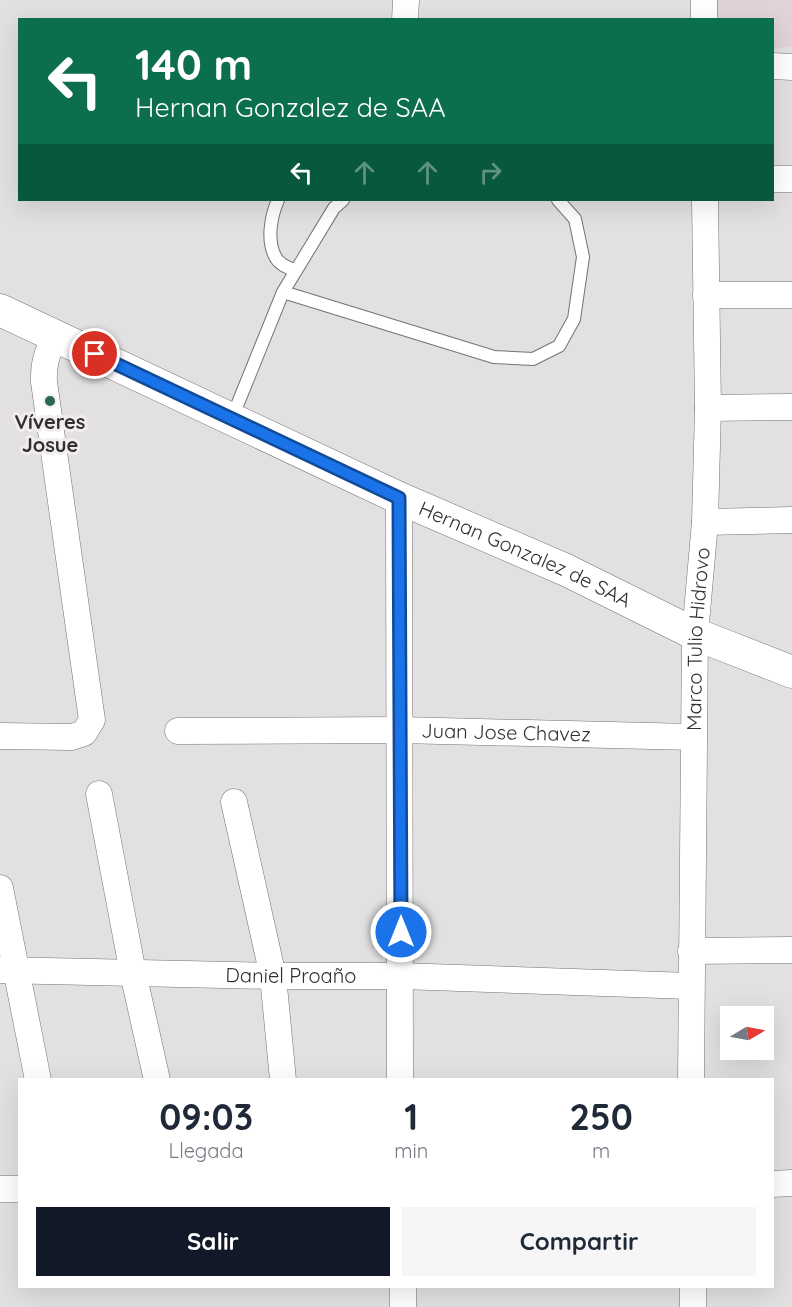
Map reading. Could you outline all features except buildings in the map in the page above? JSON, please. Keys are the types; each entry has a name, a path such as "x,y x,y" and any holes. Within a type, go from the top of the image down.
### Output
{"street":[{"path":"405,18 406,0"},
{"path":"704,0 704,18"},
{"path":"774,66 792,67"},
{"path":"774,179 792,179"},
{"name":"Marco Tulio Hidrovo","path":"691,1078 692,737 695,634 705,522 708,408 705,201"},
{"path":"706,295 792,295"},
{"name":"Hernan Gonzalez de SAA","path":"0,310 399,498 567,570 695,634 792,672"},
{"path":"0,736 72,737 84,733 92,720 44,382 43,365 56,336"},
{"path":"708,408 792,407"},
{"path":"399,498 400,1078"},
{"path":"705,522 792,520"},
{"name":"Juan Jose Chavez","path":"178,731 400,730 692,737"},
{"path":"99,794 133,973 157,1078"},
{"path":"234,802 273,976 283,1078"},
{"path":"0,888 8,970 37,1078"},
{"path":"691,951 792,950"},
{"name":"Daniel Proaño","path":"8,970 273,976 401,976 691,986"},
{"path":"774,1184 792,1183"},
{"path":"0,1189 18,1189"},
{"path":"403,1288 403,1307"},
{"path":"693,1288 693,1307"}],"lane":[{"path":"278,201 272,213 270,237 276,257 285,266 296,271"},
{"path":"232,418 283,292 334,208 342,201"},
{"path":"283,292 494,357 533,359 559,346 574,319 583,257 575,219 559,201"}],"shaded area":[{"path":"715,0 792,0 792,47 774,48 774,18 715,18"}],"place":[{"name":"Víveres Josue","path":"50,401"}],"route":[{"path":"95,354 399,498 401,932"}]}
